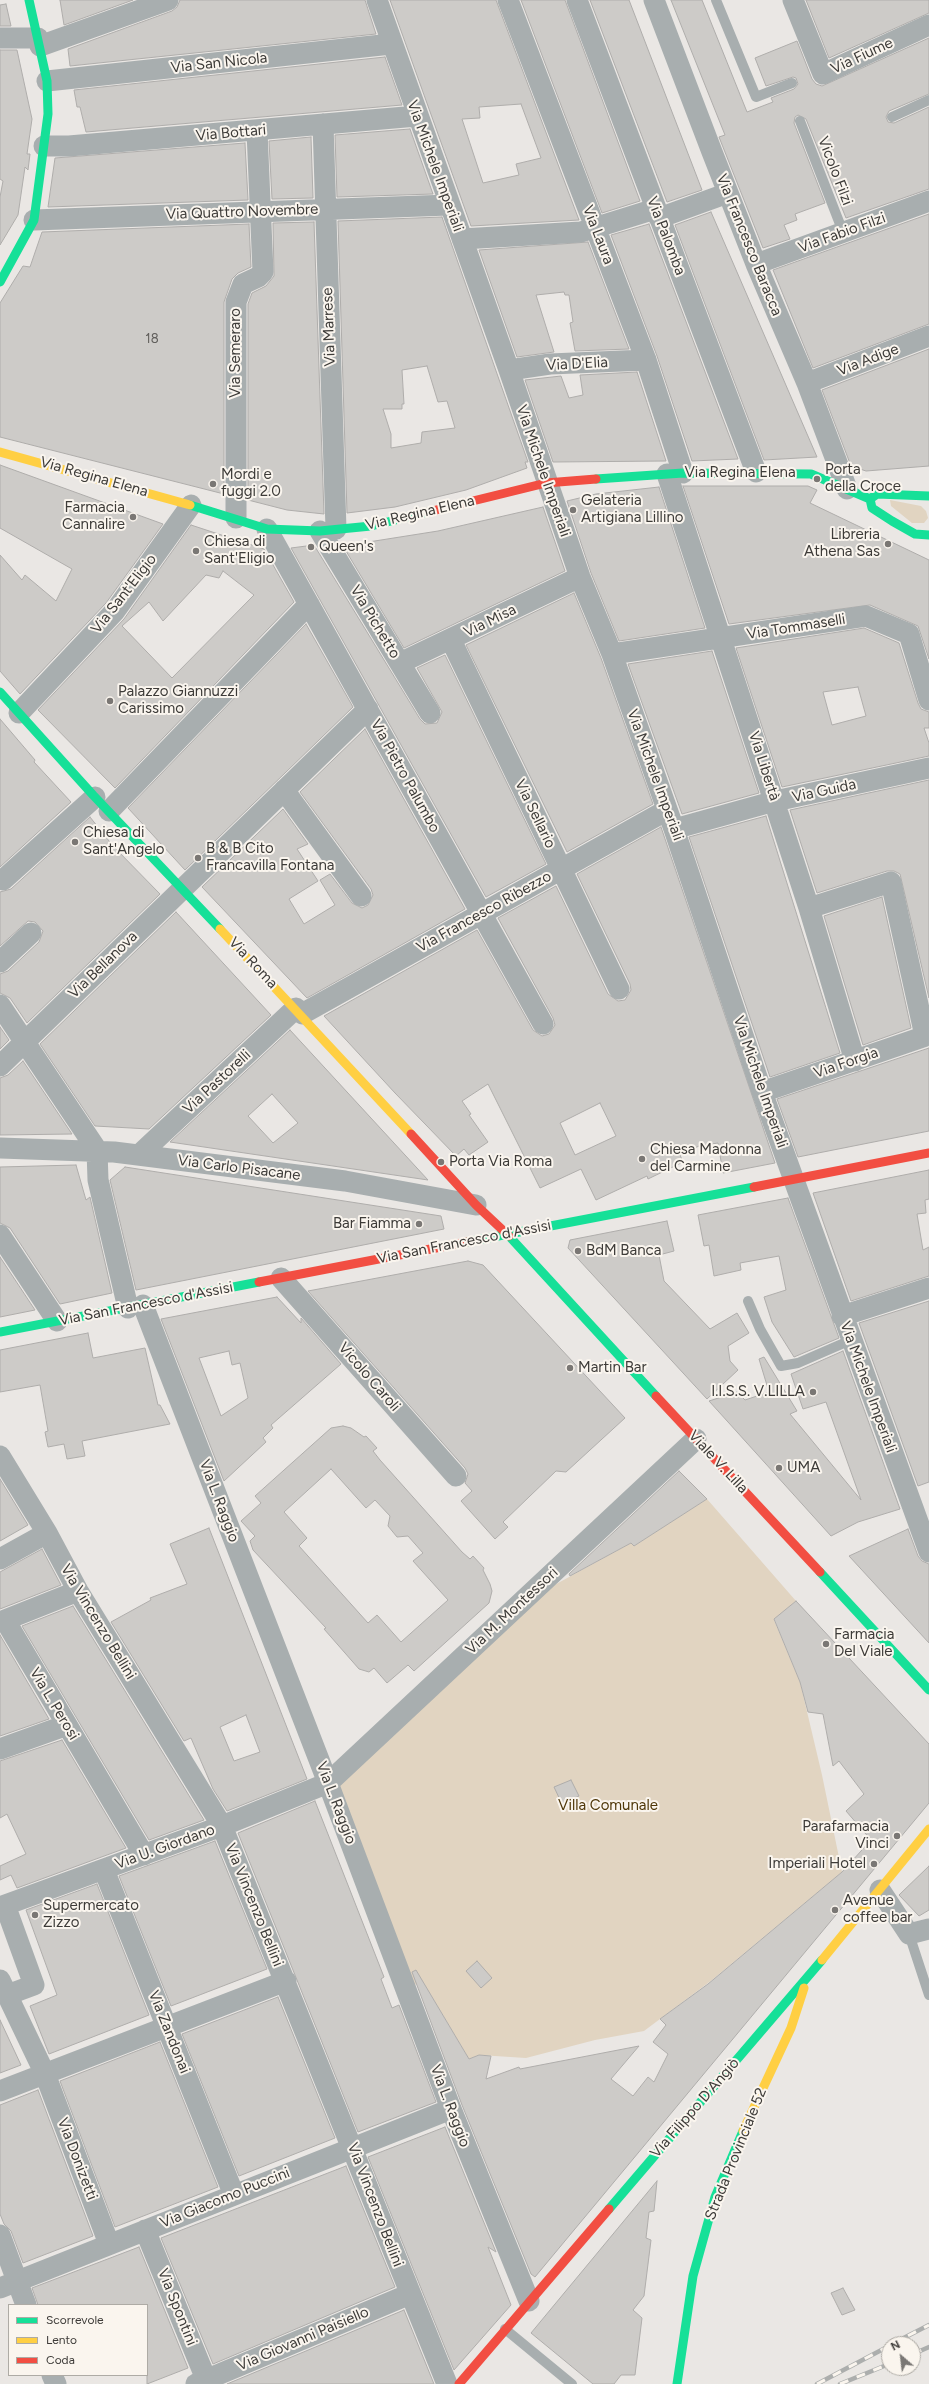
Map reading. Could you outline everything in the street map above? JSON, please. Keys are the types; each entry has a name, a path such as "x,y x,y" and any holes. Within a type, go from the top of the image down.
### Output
{"street":[{"path":"0,282 34,220 48,114 47,81 29,0"},
{"path":"0,38 39,42 140,5 168,0"},
{"name":"Via Michele Imperiali","path":"377,0 391,44 510,370 546,483 580,577 612,654 674,830 762,1092 794,1178 842,1316 923,1516 929,1552"},
{"name":"Via Laura","path":"508,0 646,360 675,473"},
{"name":"Via Palomba","path":"576,0 756,472"},
{"name":"Via Francesco Baracca","path":"654,0 756,264 807,383 847,489"},
{"name":"Via Fiume","path":"793,0 823,74 929,25"},
{"name":"Via San Nicola","path":"47,81 391,44"},
{"name":"Via Bottari","path":"44,146 69,146 257,131 417,116"},
{"name":"Via Marrese","path":"323,124 328,530"},
{"name":"Via Semeraro","path":"236,518 236,302 242,284 258,277 263,272 257,131"},
{"path":"462,239 581,232 728,193"},
{"name":"Via Fabio Filzi","path":"756,264 929,201"},
{"name":"Via Quattro Novembre","path":"34,220 449,205"},
{"name":"Via Adige","path":"807,383 929,336"},
{"name":"Via D'Elia","path":"510,370 550,364 646,360"},
{"name":"Via Regina Elena","path":"0,452 236,518 266,529 328,530 370,526 546,483 675,473 756,472 811,474 870,499"},
{"name":"Via Libertà","path":"675,473 722,638 809,908 855,1061"},
{"path":"929,496 877,494 870,499 872,508 915,534 929,540"},
{"name":"Via Sant'Eligio","path":"19,713 115,611 191,505"},
{"name":"Via Pietro Palumbo","path":"266,529 543,1024"},
{"name":"Via Pichetto","path":"328,530 400,663 430,713"},
{"path":"915,534 929,535"},
{"name":"Via Misa","path":"400,663 451,640 580,577"},
{"path":"3,880 102,804 309,604"},
{"name":"Via Tommaselli","path":"612,654 866,616 909,634 929,700"},
{"name":"Via Sellario","path":"451,640 619,989"},
{"name":"Via Roma","path":"0,692 102,804 299,1011 476,1205 507,1234"},
{"name":"Via Bellanova","path":"0,1066 368,709"},
{"name":"Via Guida","path":"674,830 775,801 929,768"},
{"path":"284,790 361,896"},
{"name":"Via Francesco Ribezzo","path":"299,1011 482,914 667,810"},
{"path":"809,908 891,882 927,1035"},
{"path":"0,962 31,933"},
{"path":"0,1005 97,1150"},
{"name":"Via Pastorelli","path":"139,1155 299,1011"},
{"name":"Via Forgia","path":"762,1092 927,1035"},
{"name":"Via Carlo Pisacane","path":"0,1148 97,1150 139,1155 345,1181 476,1205"},
{"name":"Via L. Raggio","path":"97,1150 98,1180 136,1306 328,1783 451,2109 529,2301"},
{"name":"Via San Francesco d'Assisi","path":"0,1332 929,1153"},
{"name":"Viale V. Lilla","path":"507,1234 929,1690"},
{"path":"0,1235 57,1321"},
{"name":"Vicolo Caroli","path":"281,1278 456,1476"},
{"path":"842,1316 929,1288"},
{"name":"Via M. Montessori","path":"328,1783 696,1439"},
{"name":"Via Vincenzo Bellini","path":"0,1456 47,1533 78,1591 222,1826 286,1981 447,2384"},
{"path":"0,1559 47,1533"},
{"name":"Via L. Perosi","path":"78,1591 5,1620 144,1855"},
{"path":"0,1749 67,1725"},
{"name":"Via U. Giordano","path":"3,1906 222,1826 328,1783"},
{"name":"Via Filippo D'Angiò","path":"459,2384 505,2328 808,1977 929,1830"},
{"name":"Via Zandonai","path":"104,1870 234,2195"},
{"path":"880,1890 909,1934 929,1929"},
{"path":"3,1906 34,1985 4,1988"},
{"name":"Strada Provinciale 52","path":"677,2384 693,2276 715,2197 758,2095 791,2028 808,1977"},
{"path":"0,2091 286,1981"},
{"name":"Via Donizetti","path":"4,1988 45,2074 109,2244"},
{"name":"Via Giacomo Puccini","path":"9,2284 451,2109"},
{"name":"Via Spontini","path":"145,2230 203,2383"},
{"path":"0,2235 9,2284 25,2304"},
{"name":"Via Giovanni Paisiello","path":"203,2383 410,2294"}],"lane":[{"path":"716,0 756,97 792,83"},
{"path":"892,117 929,100"},
{"name":"Vicolo Filzi","path":"800,121 843,232"},
{"path":"748,1301 760,1329 781,1366 798,1363 851,1340"},
{"path":"909,1934 929,1995"},
{"path":"505,2328 572,2384"}],"green space":[{"path":"890,500 921,506 926,511 928,518 924,523 912,523 891,506"},
{"name":"Villa Comunale","path":"707,1499 796,1601 774,1620 800,1682 822,1775 842,1872 712,1980 644,2031 595,2040 526,2058 479,2055 469,2059 423,1982 414,1985 338,1786 549,1588 631,1543 634,1546"}],"building":[{"path":"60,0 133,0 64,25"},
{"path":"180,0 365,0 376,34 70,66 68,49 172,11 177,7"},
{"path":"390,0 496,0 579,220 471,226","holes":["521,104 541,158 516,164 519,175 483,183 462,119 480,118 479,107"]},
{"path":"521,0 565,0 640,201 602,213"},
{"path":"590,0 629,0 702,190 667,202"},
{"path":"671,0 702,0 747,112 773,102 771,98 794,89 798,84 796,78 793,77 766,86 755,58 797,41 812,79 816,84 822,86 929,38 929,94 889,111 886,117 888,122 894,123 929,107 929,189 846,218 806,119 798,115 795,117 794,123 825,203 795,214 797,220 784,225 790,239 763,248 719,137 725,135"},
{"path":"806,0 929,0 929,13 829,58"},
{"path":"6,4 11,26 0,26 0,5"},
{"path":"0,50 17,50 32,119 27,154 30,154 28,170 25,167 18,215 0,245 0,197 3,181 0,179"},
{"path":"385,57 402,105 86,132 80,107 77,107 74,90"},
{"path":"410,129 433,194 337,197 335,135"},
{"path":"311,137 313,198 272,199 269,141"},
{"path":"245,143 248,200 48,207 55,158"},
{"path":"711,212 817,457 764,460 675,225"},
{"path":"929,214 929,324 813,368 773,270"},
{"path":"442,217 528,462 525,462 527,468 466,490 395,507 347,513 338,221","holes":["427,366 438,402 447,401 455,428 422,432 421,443 391,448 391,434 383,409 402,409 402,404 404,404 402,370"]},
{"path":"314,222 324,514 287,510 248,500 248,304 252,293 266,286 274,276 273,223"},
{"path":"249,224 251,267 238,273 232,279 224,302 224,494 0,437 0,303 23,266 30,267 42,232"},
{"path":"649,224 738,459 692,461 657,356 611,235"},
{"path":"588,242 629,349 575,351 570,323 573,322 569,295 565,295 564,292 536,295 554,352 517,357 479,250"},
{"path":"929,349 929,466 866,471 851,466 822,390"},
{"path":"637,372 666,461 553,462 525,380 561,376 569,398 583,395 580,375"},
{"path":"0,465 163,524 106,603 20,694 0,671 0,555 22,580 25,575 56,601 72,569 0,528"},
{"path":"683,486 808,486 817,490 810,503 929,560 929,659 918,626 870,605 729,624"},
{"path":"659,487 705,628 619,641 591,573 567,501 596,494"},
{"path":"543,507 565,571 404,648 343,546 438,531"},
{"path":"191,525 264,549 294,602 115,788 38,710 124,619","holes":["223,571 254,595 172,678 122,626 149,602 163,621 206,575 219,578"]},
{"path":"314,545 420,719 425,724 437,723 442,712 417,668 445,655 546,864 486,897 291,548"},
{"path":"574,593 601,658 653,804 567,852 466,645"},
{"path":"306,624 353,707 185,870 128,808"},
{"path":"864,628 899,643 918,703 921,709 929,712 929,728 924,728 929,743 929,756 782,787 736,648","holes":["858,687 866,716 832,725 823,692"]},
{"path":"712,651 759,793 682,814 628,664"},
{"path":"0,719 35,760 34,762 71,802 0,867"},
{"path":"365,729 465,909 307,998 202,887 283,809 308,844 297,849 318,881 289,899 304,924 335,905 320,880 330,874 352,903 362,908 368,905 373,895 371,889 300,792"},
{"path":"929,780 929,998 900,874 894,871 887,871 817,893 790,810"},
{"path":"766,816 840,1053 770,1077 689,837"},
{"path":"90,817 113,846 160,894 27,1023 10,998 0,993 0,974 8,971 39,942 43,931 35,922 28,921 0,946 0,892 11,889"},
{"path":"661,827 775,1163 723,1173 718,1143 699,1146 680,1155 683,1162 648,1179 647,1176 596,1200 581,1169 540,1188 488,1084 462,1101 471,1114 469,1115 488,1142 469,1155 464,1149 456,1156 324,1016 477,930 533,1030 542,1036 549,1034 555,1025 553,1018 498,918 556,886 608,994 618,1001 625,1000 631,990 630,984 577,874","holes":["600,1103 616,1136 575,1155 560,1123"]},
{"path":"882,897 911,1028 863,1045 824,916"},
{"path":"176,912 271,1015 149,1129 95,1126 40,1044"},
{"path":"0,1027 9,1040 0,1049"},
{"path":"290,1030 428,1180 170,1142","holes":["272,1094 298,1123 273,1143 248,1116"]},
{"path":"929,1048 929,1131 798,1157 777,1099"},
{"path":"23,1061 72,1134 0,1135 0,1078 8,1075"},
{"path":"76,1165 86,1200 90,1197 112,1293 60,1304 10,1228 0,1223 0,1167"},
{"path":"125,1167 441,1216 444,1229 136,1290 110,1180"},
{"path":"929,1170 929,1199 925,1200 926,1213 917,1214 923,1250 929,1247 929,1276 851,1301 813,1193"},
{"path":"788,1198 839,1338 794,1357 772,1322 764,1297 786,1290 779,1256 740,1263 741,1270 714,1276 709,1245 704,1246 698,1215"},
{"path":"667,1221 674,1251 659,1255 664,1281 710,1329 737,1313 749,1333 728,1346 730,1361 738,1370 707,1399 568,1248 570,1240"},
{"path":"0,1257 35,1310 0,1317"},
{"path":"468,1261 483,1265 625,1418 566,1472 556,1471 503,1522 508,1527 495,1539 461,1501 472,1491 465,1483 468,1474 465,1468 308,1291"},
{"path":"277,1297 301,1323 301,1318 341,1364 271,1425 273,1428 263,1438 266,1442 224,1481 161,1319","holes":["229,1351 232,1365 240,1363 248,1398 221,1416 199,1358"]},
{"path":"929,1301 929,1482 918,1486 859,1323"},
{"path":"88,1333 93,1358 145,1348 158,1405 160,1405 170,1424 82,1441 85,1456 67,1459 64,1444 48,1447 45,1432 48,1431 40,1385 0,1392 0,1350"},
{"path":"843,1351 900,1509 858,1522 831,1536 709,1401 737,1392 745,1400 769,1392 759,1359 764,1357 797,1411 790,1414 861,1500 826,1402 803,1409 791,1374"},
{"path":"343,1426 351,1428 364,1437 366,1436 377,1448 373,1451 380,1460 462,1552 470,1559 473,1556 484,1568 483,1570 492,1591 489,1603 414,1671 408,1665 387,1683 374,1668 369,1672 359,1669 324,1629 326,1628 253,1550 250,1541 255,1536 241,1521 261,1503 255,1496 331,1428","holes":["331,1469 366,1508 375,1500 390,1516 388,1526 397,1537 408,1536 423,1553 413,1561 448,1600 401,1642 377,1615 368,1623 299,1546 307,1538 284,1512"]},
{"path":"679,1471 707,1499 634,1546 631,1543 570,1576 569,1574"},
{"path":"0,1479 28,1525 0,1541"},
{"path":"209,1528 307,1779 227,1811 213,1789 191,1738 184,1741 111,1622 151,1600 150,1598 187,1584 170,1544","holes":["246,1715 260,1752 234,1761 220,1727"]},
{"path":"908,1529 918,1556 922,1561 929,1564 929,1643 849,1556"},
{"path":"42,1549 61,1585 0,1609 0,1572"},
{"path":"796,1601 929,1744 929,1803 535,2277 531,2274 462,2105 412,1972 416,1970 469,2059 479,2055 491,2056 486,2079 519,2067 520,2069 639,2046 611,2079 633,2096 648,2077 654,2082 668,2054 653,2042 666,2025 660,2019 708,1984 842,1872 871,1840 846,1811 864,1794 839,1761 833,1766 823,1714 808,1712 800,1682 774,1619"},
{"path":"73,1606 204,1820 149,1840 22,1626"},
{"path":"0,1635 49,1719 0,1736"},
{"path":"62,1740 126,1848 17,1888 11,1875 0,1880 0,1866 26,1854 7,1814 0,1818 0,1761"},
{"path":"571,1780 579,1796 562,1804 554,1787"},
{"path":"315,1801 384,1977 381,1979 392,2008 399,2005 436,2102 358,2132 238,1833"},
{"path":"215,1841 267,1969 171,2006 119,1876"},
{"path":"929,1866 929,1910 919,1916 899,1895"},
{"path":"97,1884 149,2015 49,2054 30,2006 57,1995 26,1910"},
{"path":"477,1961 492,1978 481,1988 466,1971"},
{"path":"278,1997 335,2138 239,2176 182,2034"},
{"path":"0,2020 21,2065 0,2073"},
{"path":"160,2042 218,2187 115,2227 60,2081"},
{"path":"38,2090 93,2236 23,2263 11,2231 4,2224 0,2214 0,2105"},
{"path":"445,2127 496,2252 488,2247 511,2305 454,2370 368,2157"},
{"path":"346,2166 395,2287 213,2364 161,2238"},
{"path":"657,2181 654,2211 649,2212 646,2238 651,2240 644,2296 633,2310 642,2318 635,2375 621,2375 614,2384 593,2384 531,2333"},
{"path":"139,2247 188,2368 147,2384 148,2304 38,2304 32,2288"},
{"path":"843,2288 855,2310 842,2315 831,2293"},
{"path":"404,2310 434,2384 227,2384"}],"railway":[{"path":"908,2336 929,2325"},
{"path":"921,2350 929,2347"},
{"path":"817,2384 881,2350"},
{"path":"840,2384 881,2367"}],"traffic: fast":[{"path":"0,282 34,220 48,114 47,81 29,0"},
{"path":"596,479 683,473 811,474 870,499"},
{"path":"929,496 877,494 870,499 872,508 892,521 915,534 929,535"},
{"path":"190,505 267,529 320,531 371,526 428,512"},
{"path":"0,692 93,795 220,929"},
{"path":"467,1242 754,1187"},
{"path":"509,1236 656,1396"},
{"path":"0,1332 259,1282"},
{"path":"820,1572 929,1690"},
{"path":"609,2209 822,1960"},
{"path":"677,2384 693,2276 715,2197 743,2131"}],"traffic: slow":[{"path":"0,452 190,505"},
{"path":"220,929 411,1134"},
{"path":"822,1960 929,1829"},
{"path":"743,2131 791,2028 804,1988"}],"traffic: jam":[{"path":"428,512 546,483 596,479"},
{"path":"411,1134 476,1205 509,1236"},
{"path":"754,1187 929,1153"},
{"path":"259,1282 467,1242"},
{"path":"656,1396 820,1572"},
{"path":"459,2384 609,2209"}],"place":[{"name":"Porta della Croce","path":"817,479"},
{"name":"Mordi e fuggi 2.0","path":"213,484"},
{"name":"Gelateria Artigiana Lillino","path":"573,510"},
{"name":"Farmacia Cannalire","path":"133,517"},
{"name":"Libreria Athena Sas","path":"888,544"},
{"name":"Queen's","path":"311,547"},
{"name":"Chiesa di Sant'Eligio","path":"196,551"},
{"name":"Palazzo Giannuzzi Carissimo","path":"110,701"},
{"name":"Chiesa di Sant'Angelo","path":"75,842"},
{"name":"B & B Cito Francavilla Fontana","path":"198,858"},
{"name":"Chiesa Madonna del Carmine","path":"642,1159"},
{"name":"Porta Via Roma","path":"441,1162"},
{"name":"Bar Fiamma","path":"419,1224"},
{"name":"BdM Banca","path":"578,1251"},
{"name":"Martin Bar","path":"570,1368"},
{"name":"I.I.S.S. V.LILLA","path":"813,1392"},
{"name":"UMA","path":"779,1468"},
{"name":"Farmacia Del Viale","path":"826,1644"},
{"name":"Parafarmacia Vinci","path":"897,1836"},
{"name":"Imperiali Hotel","path":"874,1864"},
{"name":"Avenue coffee bar","path":"835,1910"},
{"name":"Supermercato Zizzo","path":"35,1915"}]}
